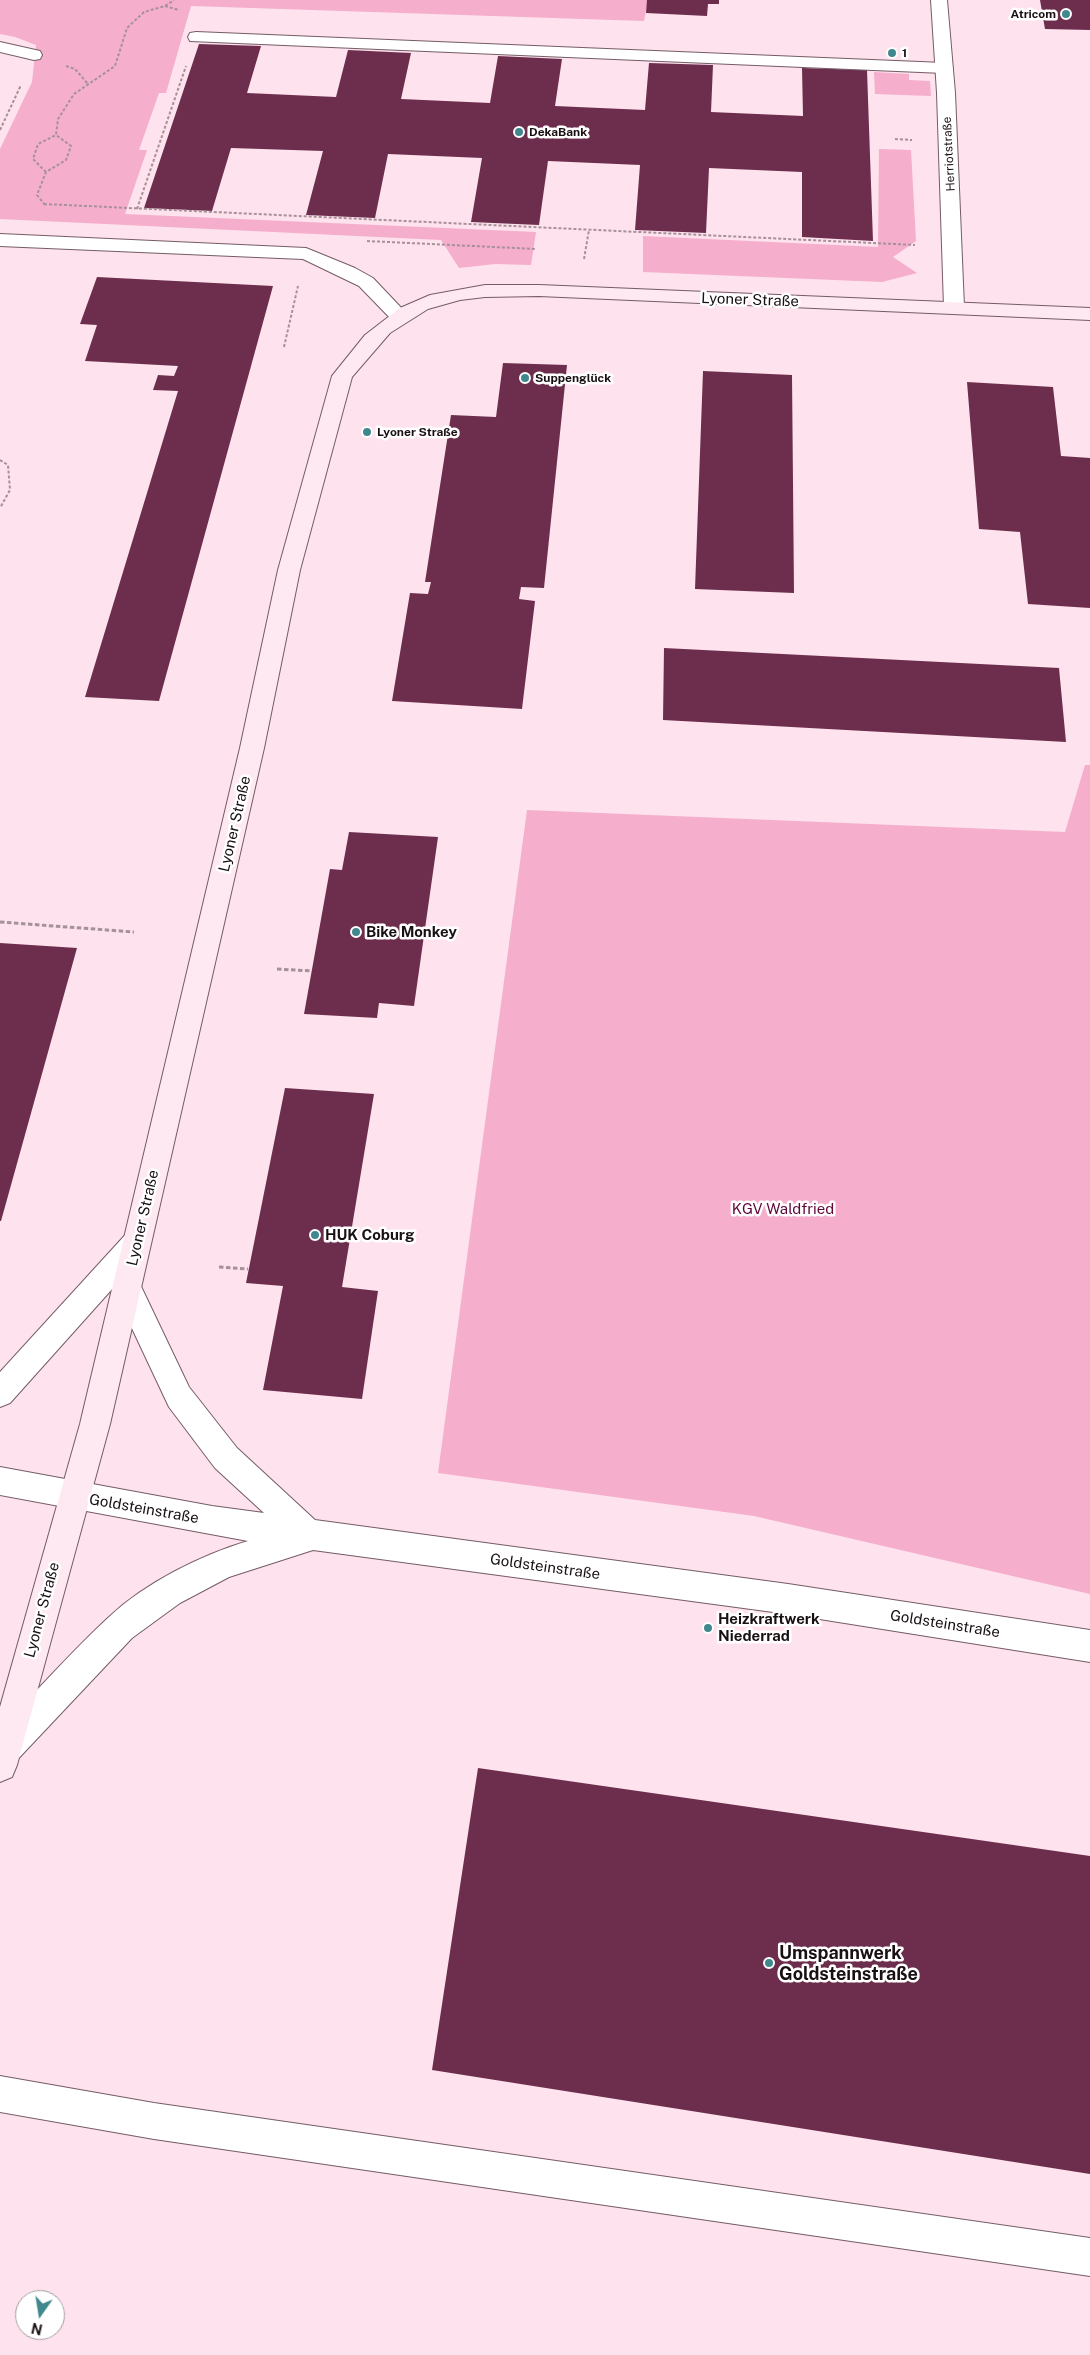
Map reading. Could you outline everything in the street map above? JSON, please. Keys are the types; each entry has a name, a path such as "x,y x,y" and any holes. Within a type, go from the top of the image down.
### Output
{"main road":[{"name":"Lyoner Straße","path":"1,1747 95,1424 252,748 289,570 333,404 342,376 356,357 372,336 399,316 439,299 476,292 553,292 1090,314"}],"street":[{"name":"Herriotstraße","path":"940,0 954,307"},
{"path":"196,38 944,68"},
{"path":"0,47 34,55"},
{"path":"0,240 306,254 366,282 399,316"},
{"path":"0,1393 137,1242"},
{"path":"1,1747 121,1627 169,1592 222,1564 310,1536 226,1458 202,1429 179,1396 127,1287"},
{"name":"Goldsteinstraße","path":"0,1481 74,1497 310,1536 776,1597 1090,1646"},
{"path":"0,2094 173,2124 1090,2257"}],"path":[{"path":"56,135 58,119 74,94 115,66 127,28 144,12 166,6 174,0"},
{"path":"137,209 196,38"},
{"path":"0,130 34,55"},
{"path":"50,212 37,195 46,172 66,160 71,146 56,135"},
{"path":"46,172 33,159 38,144 56,135"},
{"path":"895,139 920,140"},
{"path":"44,204 924,245"},
{"path":"586,251 589,230"},
{"path":"284,347 300,278"},
{"path":"0,460 8,465 10,490 0,508"},
{"path":"0,922 134,932"},
{"path":"277,969 312,971"},
{"path":"219,1268 248,1270"}],"green space":[{"path":"0,0 648,0 644,21 191,6 166,93 159,93 139,150 147,150 125,214 536,232 531,265 495,264 459,268 441,240 0,219 0,149 32,82 36,45 15,37 0,34"},
{"path":"874,72 909,74 909,80 930,81 931,96 875,94"},
{"path":"879,149 911,150 916,241 893,257 917,273 882,282 643,272 643,236 878,247"},
{"name":"KGV Waldfried","path":"1085,765 1090,765 1090,1594 754,1516 438,1473 527,810 1065,832"}],"building":[{"path":"647,0 719,0 719,4 708,4 707,16 646,13"},
{"name":"Atricom","path":"1040,0 1090,0 1090,30 1045,29"},
{"name":"DekaBank","path":"199,44 261,46 247,93 336,97 348,50 411,53 401,99 490,103 498,56 562,59 555,106 645,110 649,63 713,65 711,112 803,116 802,68 867,70 873,241 802,237 802,172 709,168 706,233 635,230 640,165 548,161 539,225 471,222 482,158 388,154 375,218 306,215 323,151 231,148 212,211 144,208"},
{"path":"97,277 273,286 159,701 85,697 178,391 153,390 158,375 174,376 178,366 85,361 97,325 80,324"},
{"path":"503,363 567,365 544,588 521,587 519,599 535,601 522,709 392,701 410,593 428,594 431,582 425,582 451,415 496,417"},
{"path":"703,371 792,375 794,593 695,589"},
{"path":"967,382 1053,387 1061,456 1090,458 1090,608 1028,604 1020,532 979,529"},
{"path":"664,648 1059,668 1066,742 663,720"},
{"path":"349,832 438,837 414,1006 379,1003 377,1018 304,1014 330,869 342,870"},
{"path":"0,943 77,948 1,1221 0,1221"},
{"path":"285,1088 374,1094 342,1287 378,1291 362,1399 263,1390 283,1286 246,1283"},
{"name":"Umspannwerk Goldsteinstraße","path":"478,1768 1090,1856 1090,2174 432,2070"}],"place":[{"name":"Atricom","path":"1066,14"},
{"name":"1","path":"892,53"},
{"name":"DekaBank","path":"519,132"},
{"name":"Suppenglück","path":"525,378"},
{"name":"Lyoner Straße","path":"367,432"},
{"name":"Bike Monkey","path":"356,932"},
{"name":"HUK Coburg","path":"315,1235"},
{"name":"Heizkraftwerk Niederrad","path":"708,1628"},
{"name":"Umspannwerk Goldsteinstraße","path":"769,1963"}]}
